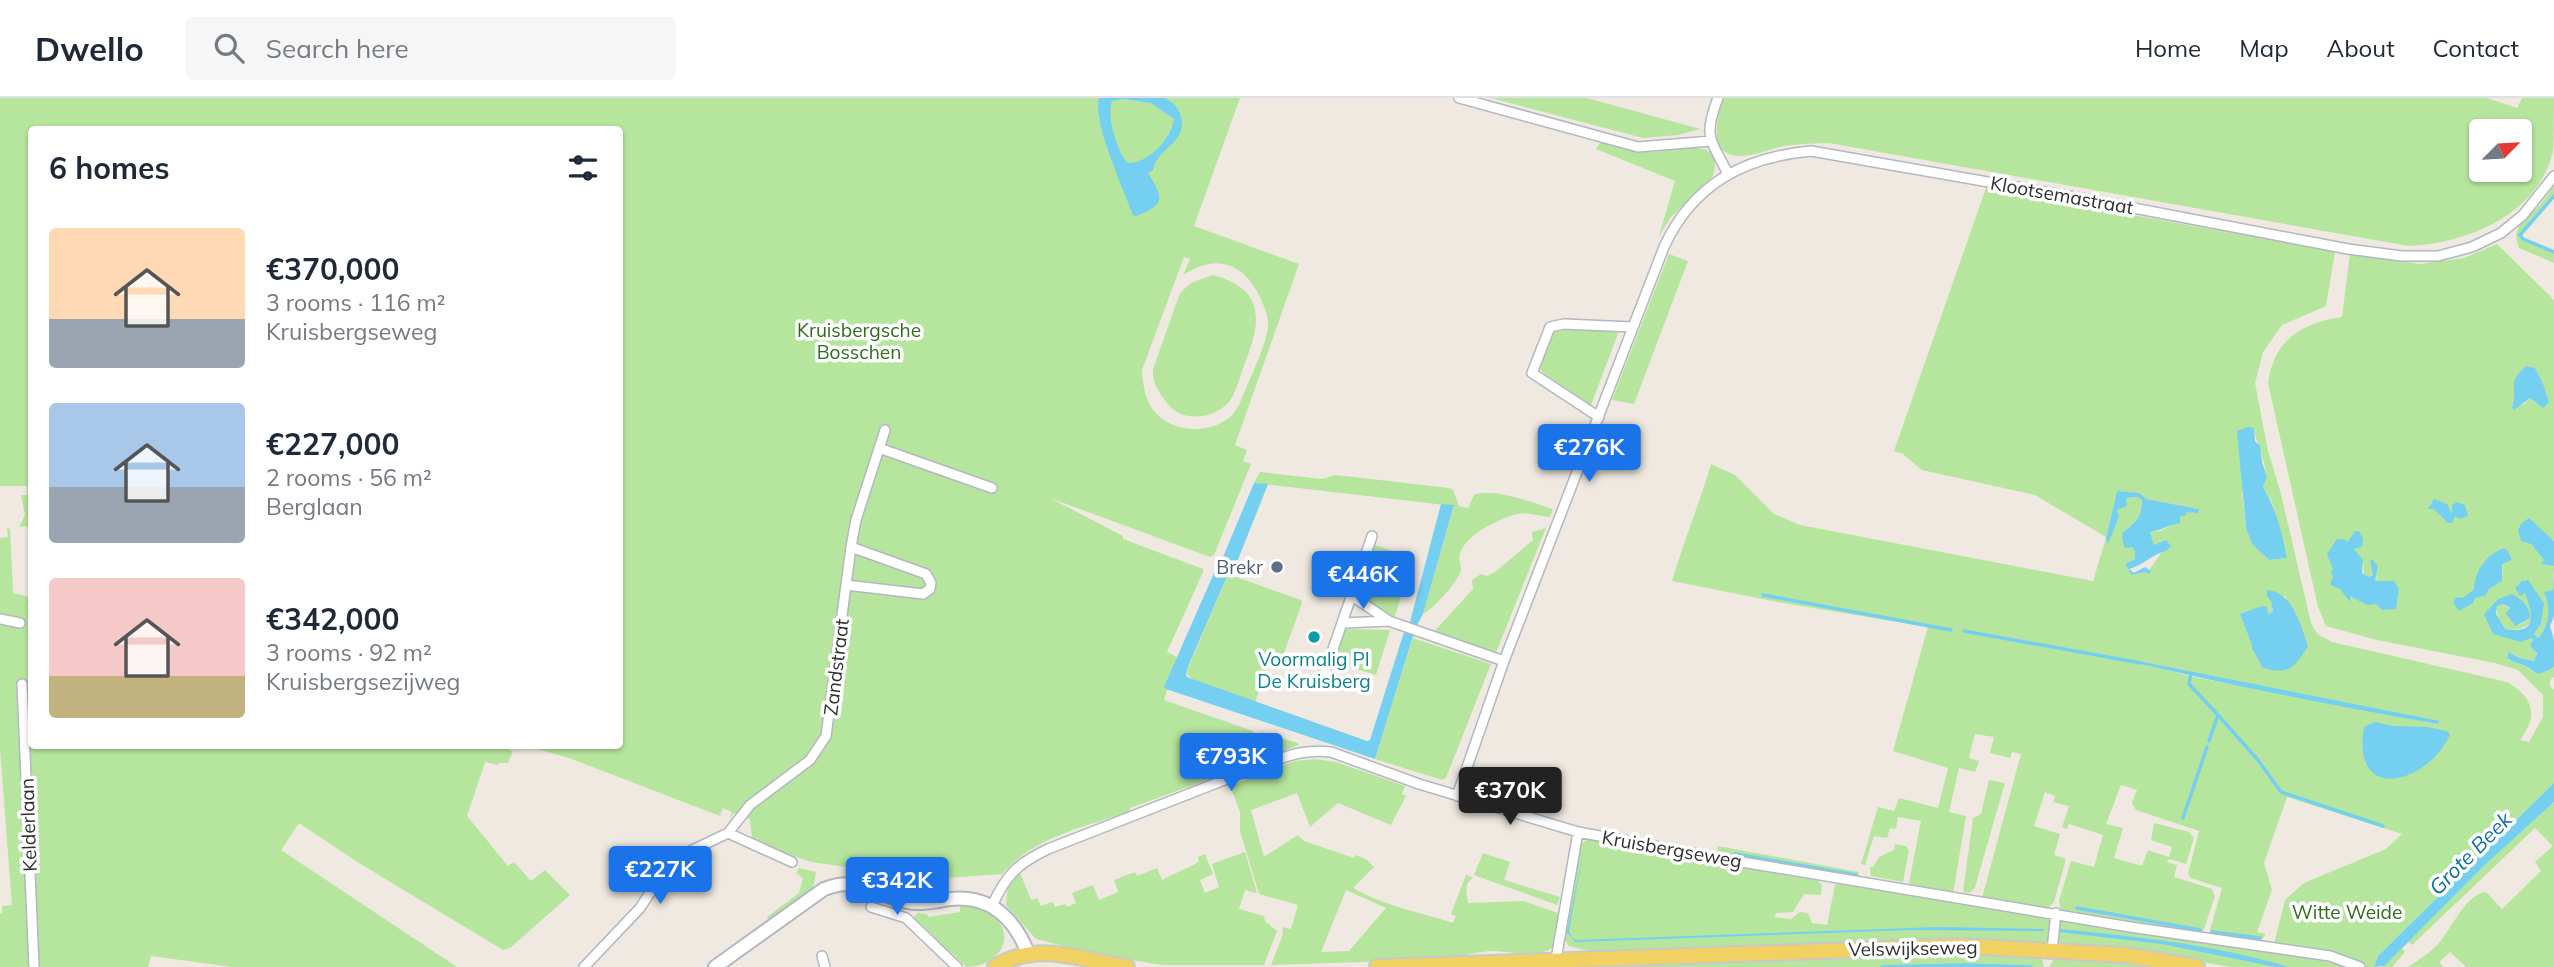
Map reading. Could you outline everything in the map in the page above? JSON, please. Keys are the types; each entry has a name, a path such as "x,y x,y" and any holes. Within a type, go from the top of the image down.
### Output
{"main road":[{"name":"Velswijkseweg","path":"1377,967 1556,963 1963,946 2125,956 2197,967"},
{"path":"995,967 1028,953 1058,954 1127,967"}],"street":[{"path":"1459,98 1638,147 1711,141"},
{"path":"1718,98 1709,123 1711,141 1728,174"},
{"name":"Klootsemastraat","path":"1457,796 1504,661 1664,247 1674,226 1700,195 1728,174 1741,167 1789,153 1823,153 2348,249 2402,256 2438,256 2472,247 2501,233 2524,215 2554,176"},
{"path":"1599,417 1532,373 1550,327 1564,324 1632,327"},
{"name":"Zandstraat","path":"728,833 750,805 810,760 826,736 856,520 885,430"},
{"path":"879,448 992,488"},
{"path":"1324,675 1373,536"},
{"path":"846,585 923,594 930,589 932,583 926,574 851,547"},
{"path":"1352,596 1389,621 1504,661"},
{"path":"0,620 20,623"},
{"path":"1343,624 1389,621"},
{"name":"Kelderlaan","path":"22,684 34,967"},
{"name":"Kruisbergseweg","path":"992,906 1007,876 1031,858 1142,811 1308,750 1331,752 1457,796 1578,832 2199,938 2330,956 2360,967"},
{"path":"1556,963 1578,832"},
{"path":"584,967 640,908 680,856 728,833 792,862"},
{"path":"715,967 820,892 845,883 864,886 901,900 926,903 969,899 992,906 1014,924 1028,953"},
{"path":"897,915 901,900"},
{"path":"871,907 906,918 957,967"},
{"path":"2052,950 2056,913"},
{"path":"822,956 825,967"}],"green space":[{"name":"Kruisbergsche Bosschen","path":"0,98 1240,98 1194,226 1299,264 1235,445 1247,450 1243,461 1251,464 1214,555 1210,557 1050,498 1123,536 1123,539 1203,569 1167,652 1177,657 1164,700 1253,731 1243,767 1044,842 1015,861 1002,874 904,881 854,868 811,862 756,843 752,838 750,819 734,813 729,819 732,812 723,808 720,816 569,758 538,749 623,749 623,126 28,126 28,526 19,527 25,515 21,495 27,495 27,486 0,486","holes":["1184,257 1190,259 1183,275 1206,264 1226,264 1236,268 1259,295 1268,322 1261,354 1236,410 1218,424 1199,429 1170,424 1155,412 1147,398 1142,370"]},
{"path":"1491,98 1587,98 1700,129 1678,135 1643,138"},
{"path":"1724,98 2487,98 2517,108 2522,98 2554,98 2553,152 2545,174 2532,193 2516,209 2476,232 2431,244 2409,246 1829,143 1784,146 1740,156 1729,154 1722,149 1718,142 1717,124"},
{"path":"1601,142 1644,152 1683,148 1705,150 1712,155 1715,164 1712,178 1671,217 1659,236 1675,181 1596,149"},
{"path":"2554,186 2554,196 2520,235 2523,239 2554,252 2554,263 2519,248 2517,234 2521,223 2540,205"},
{"name":"Witte Weide","path":"1986,188 2335,252 2326,306 2282,325 2263,352 2255,383 2268,451 2281,494 2311,623 2317,634 2332,642 2507,682 2528,700 2530,722 2520,740 2529,742 2543,717 2543,695 2518,670 2377,640 2326,626 2318,607 2268,383 2276,355 2292,336 2314,324 2342,317 2350,254 2420,264 2464,258 2497,244 2554,300 2554,541 2529,519 2531,544 2544,560 2542,564 2554,566 2553,590 2545,593 2549,610 2547,623 2538,638 2534,634 2541,624 2543,603 2528,580 2524,580 2524,585 2532,607 2530,623 2518,629 2505,629 2498,616 2497,606 2502,604 2510,609 2518,626 2530,618 2508,597 2498,599 2484,614 2503,635 2531,638 2534,643 2534,661 2519,658 2510,652 2508,660 2537,673 2554,667 2550,686 2554,690 2554,783 2378,956 2374,967 2366,967 2326,952 2274,944 2285,900 2304,883 2386,849 2402,834 2287,797 2264,863 2272,890 2257,932 2266,934 2260,942 2211,936 2210,930 2222,888 2191,878 2188,874 2199,831 2136,810 2132,803 2137,790 2121,785 2106,824 2123,828 2114,858 2142,866 2148,850 2169,857 2172,847 2151,840 2154,823 2189,832 2194,838 2186,864 2169,859 2167,862 2177,865 2174,877 2212,889 2215,896 2203,932 2199,934 2061,911 2059,901 2071,861 2094,867 2103,835 2069,824 2067,829 2062,827 2069,806 2053,802 2055,796 2045,792 2034,826 2060,834 2054,855 2066,859 2054,902 2047,909 1982,898 2021,754 2012,752 2010,758 1990,753 1994,737 1975,734 1969,758 1979,761 1975,772 1959,768 1949,812 1966,816 1953,894 1910,886 1921,821 1898,817 1896,829 1890,828 1887,838 1874,836 1865,865 1861,864 1878,807 1894,811 1899,798 1938,808 1948,768 1893,751 1928,627 1672,581 1711,464 1735,475 1774,514 1800,525 2093,581 2106,538 2108,542 2119,517 2116,510 2125,504 2125,498 2138,497 2142,500 2139,515 2123,532 2122,539 2135,550 2135,559 2125,564 2132,575 2150,571 2162,552 2166,551 2166,541 2154,545 2150,532 2160,531 2179,521 2180,516 2187,511 2199,509 2117,491 2106,537 2035,495 1922,470 1903,454 1894,451","holes":["2526,366 2535,368 2542,381 2537,404 2530,398 2524,404 2512,407 2519,373","2254,428 2265,466 2263,487 2272,502 2286,558 2269,560 2252,544 2246,528 2242,493","2348,543 2362,547 2353,549 2363,560 2364,576 2373,574 2370,562 2377,577 2374,581 2389,581 2399,589 2396,609 2350,596 2351,602 2333,571","2503,548 2502,581 2489,589 2485,596 2453,601 2456,597 2463,599 2475,588 2478,576","2285,596 2295,611 2255,652 2240,614 2268,615 2273,612 2271,601","2137,662 2439,721 2438,724 2189,676"]},
{"path":"1669,254 1688,261 1634,404 1612,400"},
{"path":"1213,275 1244,290 1252,300 1256,324 1249,353 1231,399 1214,413 1188,416 1167,403 1155,383 1153,369 1180,293 1191,283"},
{"path":"1619,331 1591,405 1542,372 1540,367 1552,332"},
{"path":"1260,472 1322,479 1336,475 1449,488 1453,490 1459,506 1468,508 1474,495 1491,493 1553,509 1550,517 1517,514 1476,534 1460,553 1460,574 1439,601 1423,614 1454,506 1254,483"},
{"path":"7,528 10,529 13,593 28,597 28,749 510,749 513,751 508,763 498,765 485,762 467,816 508,866 514,862 531,881 545,870 570,895 510,948 503,950 359,863 299,823 281,850 457,967 232,967 151,956 148,967 0,967 0,914 2,906 12,905 0,748 0,538 8,537"},
{"path":"1546,528 1495,655 1432,634 1473,589 1472,580 1481,574 1487,576 1495,572 1533,540 1532,532"},
{"path":"1375,545 1409,557 1411,562 1394,620 1356,596 1372,547"},
{"path":"1228,574 1301,600 1302,603 1283,656 1272,655 1255,702 1192,679 1186,673"},
{"path":"1344,629 1390,630 1376,675 1335,662"},
{"path":"1413,638 1491,664 1446,778 1442,780 1375,759"},
{"path":"1261,732 1299,745 1254,762 1252,759"},
{"path":"1315,759 1336,762 1405,786 1402,794 1406,796 1391,825 1338,803 1310,827 1297,793 1251,810 1264,857 1298,835 1304,841 1354,858 1356,855 1374,867 1353,888 1390,904 1453,923 1456,916 1451,914 1466,875 1473,878 1467,886 1468,903 1523,901 1558,913 1560,918 1553,947 1532,954 1492,951 1453,959 1271,965 1283,934 1282,927 1291,929 1298,905 1259,894 1240,831 1240,812 1230,786 1295,761","holes":["1346,890 1386,908 1349,951 1321,952"]},
{"path":"1989,780 2005,783 1975,887 1970,893 1963,892 1973,818 1981,814"},
{"path":"2554,802 2554,967 2466,967 2450,952 2439,962 2443,967 2408,967 2441,941 2464,907 2478,894 2486,892 2502,909 2541,871 2535,862 2553,846 2535,828 2412,945 2409,942 2402,948 2405,952 2392,967 2382,967 2486,864"},
{"path":"1588,839 1817,880 1822,885 1821,895 1804,894 1793,912 1776,913 1775,917 1791,919 1800,912 1808,913 1812,923 1827,925 1835,885 1838,883 2045,916 2051,922 2049,943 1936,940 1589,951 1569,946 1564,938 1579,849"},
{"path":"1895,844 1906,846 1909,851 1903,882 1871,876 1870,867 1873,867 1879,857 1894,850"},
{"path":"1718,846 1859,872 1858,878 1729,856 1717,853"},
{"path":"1245,852 1257,893 1245,890 1239,909 1264,916 1265,921 1277,931 1264,965 1163,965 1099,955 1036,939 1006,905 1008,886 1020,873 1031,900 1037,898 1041,906 1053,902 1055,907 1065,904 1067,907 1076,903 1072,893 1093,885 1099,900 1118,892 1114,880 1135,872 1137,876 1157,868 1162,880 1199,862 1198,857 1205,854 1213,874 1200,880 1205,893 1219,887 1212,864"},
{"path":"1483,853 1510,862 1504,880 1560,897 1557,905 1474,875"},
{"path":"799,868 816,872 813,890 769,920 767,917 799,893 803,878 796,873"},
{"path":"960,906 980,909 994,916 1002,926 1002,948 994,958 966,967 951,952 946,952 935,942 935,937 919,922 911,919 918,913 927,914 928,917 960,912"},
{"path":"2064,919 2312,956 2348,967 2230,967 2164,955 2056,943 2059,922"},
{"path":"1964,952 2041,954 2044,967 1572,967"},
{"path":"2056,955 2162,967 2049,967"}],"water":[{"path":"1099,98 1165,98 1174,104 1180,113 1182,124 1179,135 1148,173 1159,199 1153,208 1146,212 1133,215 1104,139 1098,109","holes":["1124,99 1151,103 1174,119 1169,134 1151,155 1128,163 1120,151 1114,133 1110,115 1112,101"]},
{"path":"2526,366 2535,368 2549,402 2543,408 2530,398 2514,410 2514,382"},
{"path":"2254,428 2255,441 2260,446 2267,477 2263,487 2272,503 2287,558 2269,560 2252,544 2246,528 2237,431"},
{"path":"1254,483 1268,484 1234,565 1223,561 1223,557"},
{"path":"2117,491 2139,493 2146,499 2199,509 2198,513 2187,512 2185,516 2180,516 2180,523 2150,532 2154,545 2166,540 2171,546 2129,569 2134,573 2145,567 2151,571 2149,574 2145,572 2132,575 2125,564 2135,559 2135,551 2132,547 2125,548 2122,539 2123,532 2139,515 2142,500 2137,497 2126,498 2127,506 2117,510 2119,517 2108,544 2106,538"},
{"path":"2434,499 2447,504 2452,514 2452,505 2457,502 2465,505 2468,516 2460,519 2455,516 2452,523 2448,523 2434,509 2428,509"},
{"path":"1441,504 1454,505 1423,614 1416,627 1375,759 1164,687 1214,573 1220,571 1228,574 1190,662 1187,677 1370,740 1403,635 1410,622"},
{"path":"2529,518 2554,541 2554,566 2541,564 2544,560 2531,544 2521,541 2518,530"},
{"path":"2355,531 2359,531 2363,539 2362,547 2354,549 2363,560 2362,573 2369,577 2373,575 2370,562 2372,559 2378,566 2375,581 2394,581 2399,589 2396,609 2382,610 2376,604 2367,605 2350,596 2351,603 2340,589 2330,585 2333,570 2327,554 2337,539 2348,542"},
{"path":"2504,548 2512,560 2502,564 2502,581 2489,589 2485,596 2475,598 2473,603 2459,611 2453,602 2456,597 2463,598 2474,589 2483,564 2492,554"},
{"path":"2554,576 2554,616 2550,626 2554,640 2554,667 2537,673 2507,658 2509,652 2519,658 2534,661 2537,653 2530,646 2533,640 2531,638 2521,642 2493,634 2484,614 2498,599 2512,594 2525,604 2530,618 2516,626 2506,614 2510,608 2503,604 2497,606 2496,614 2505,629 2516,630 2528,626 2531,615 2528,601 2525,593 2520,596 2515,588 2522,581 2528,580 2544,603 2541,624 2534,634 2538,638 2545,628 2548,616 2548,603 2544,592 2553,590"},
{"path":"2267,590 2283,596 2289,603 2308,646 2299,660 2285,670 2263,668 2252,648 2240,614 2262,606 2267,607 2268,614 2273,612"},
{"path":"2138,661 2440,721 2438,724 2288,696 2137,663"},
{"path":"2375,722 2393,726 2427,727 2447,731 2450,735 2439,752 2409,775 2393,779 2379,777 2369,768 2363,752 2364,727"},
{"path":"2554,783 2554,802 2486,864 2384,966 2374,967 2378,956"},
{"path":"1584,847 1569,931 1576,940 1938,927 2044,931 1911,930 1575,942 1567,932"},
{"path":"2059,929 2175,942 2289,967 2276,967 2162,944 2059,932"}],"waterway":[{"path":"2554,196 2520,235 2523,239 2554,252"},
{"path":"1763,595 1951,630"},
{"path":"1964,631 2141,663"},
{"path":"2191,674 2189,684 2218,715 2209,741"},
{"path":"2218,715 2258,760 2281,792 2383,826"},
{"path":"2183,818 2207,747"},
{"path":"1735,854 1856,875"},
{"path":"2077,908 2200,930"},
{"path":"2212,932 2260,938"},
{"path":"1882,967 2031,967"}],"place":[{"name":"Brekr","path":"1277,567"},
{"name":"Voormalig PI De Kruisberg","path":"1314,637"}],"water label":[{"name":"Grote Beek","path":"2470,853"}]}
